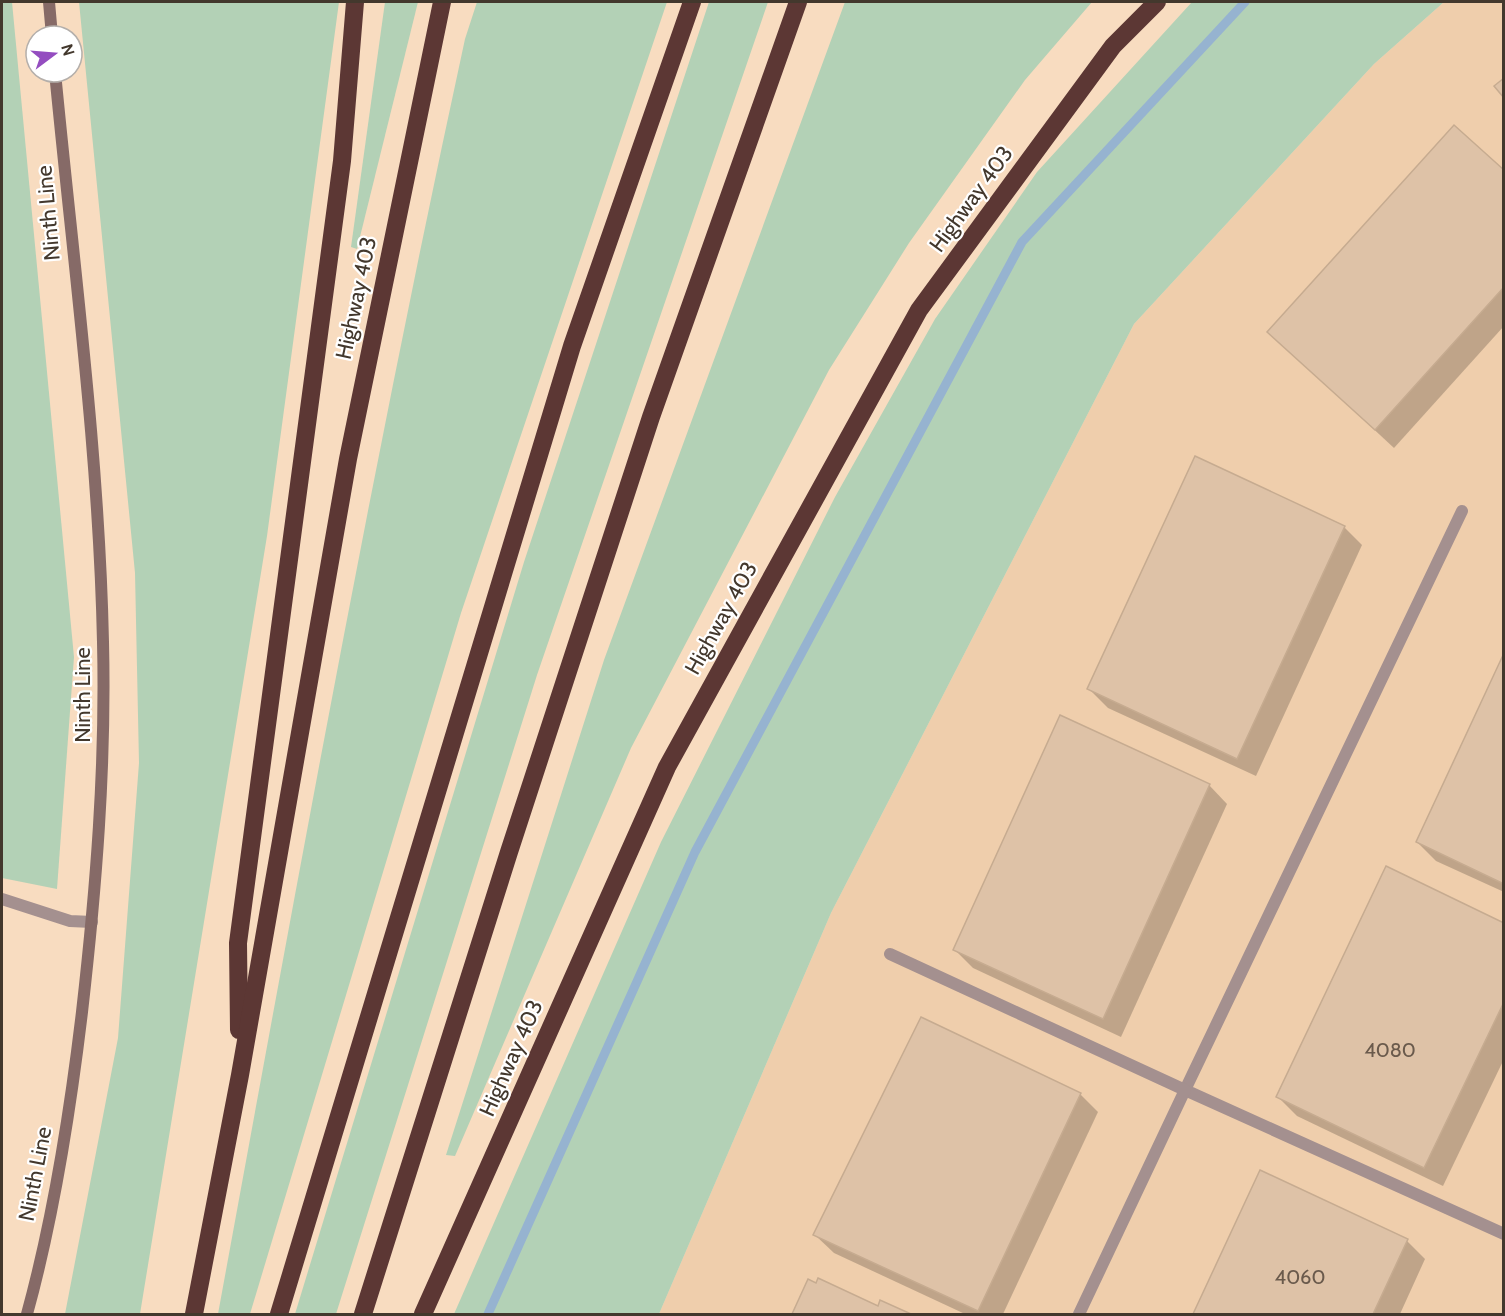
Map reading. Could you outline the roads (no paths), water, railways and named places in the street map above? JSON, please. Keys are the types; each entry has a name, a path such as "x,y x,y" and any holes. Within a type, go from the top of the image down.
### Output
{"highway":[{"path":"240,1075 238,943 342,161 355,2"},
{"name":"Highway 403","path":"194,1314 240,1075 348,459 442,2"},
{"path":"279,1314 572,346 692,2"},
{"path":"363,1314 509,852 651,417 798,2"},
{"name":"Highway 403","path":"423,1314 667,767 919,310 1113,46 1157,2"}],"main road":[{"path":"49,2 51,24"},
{"name":"Ninth Line","path":"27,1314 71,1104 92,922 103,772 103,641 94,473 56,84"}],"lane":[{"path":"1079,1314 1462,511"},
{"path":"2,899 70,921 92,922"},
{"path":"890,954 1503,1234"}],"waterway":[{"path":"488,1314 695,852 1022,242 1245,2"}]}
